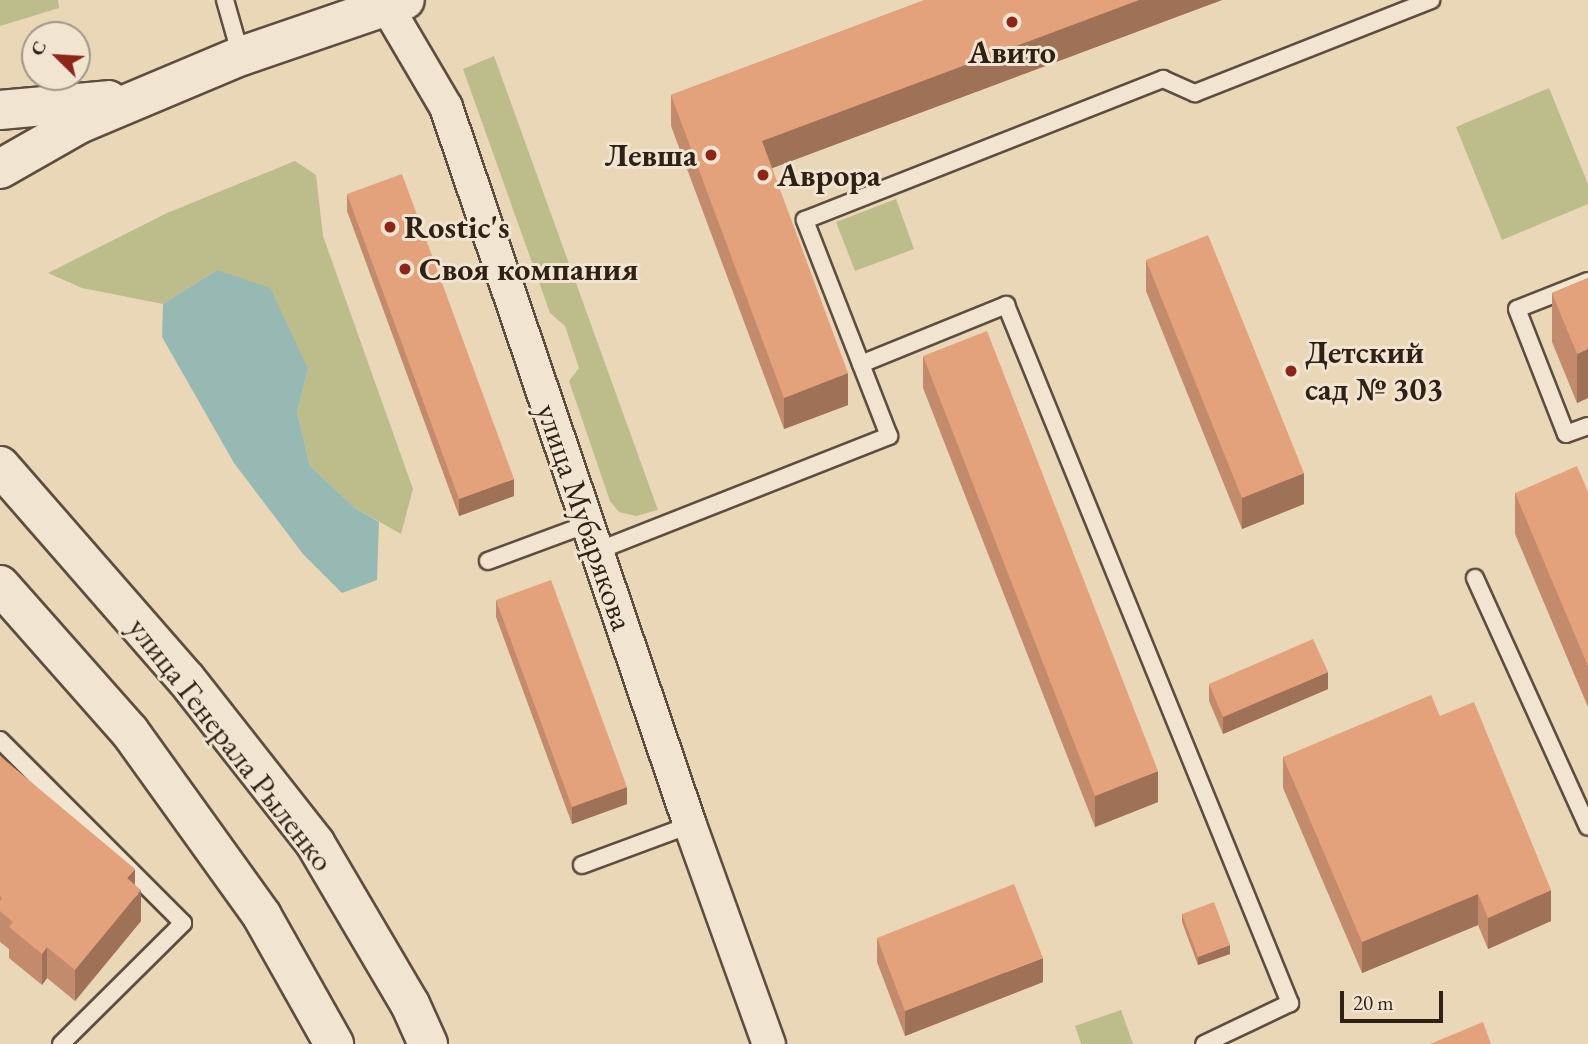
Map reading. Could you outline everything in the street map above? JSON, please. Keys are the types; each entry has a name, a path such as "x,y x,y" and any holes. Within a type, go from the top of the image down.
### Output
{"main road":[{"path":"0,169 79,124 241,56 392,2"},
{"path":"0,110 143,97"},
{"name":"улица Генерала Рыленко","path":"0,466 186,679 315,842 410,1004 428,1044"},
{"path":"0,585 130,732 262,916 334,1044"}],"street":[{"name":"улица Мубарякова","path":"392,2 446,107 690,825 769,1044"}],"lane":[{"path":"225,0 241,56"},
{"path":"488,561 592,538 889,436 805,220 1163,79 1195,93 1430,0"},
{"path":"1588,281 1517,309 1566,435 1588,426"},
{"path":"861,364 1006,305 1290,1003 1204,1044"},
{"path":"1475,578 1588,827"},
{"path":"0,740 183,923 61,1044"},
{"path":"582,865 690,825"}],"green space":[{"path":"0,0 58,0 59,8 0,26"},
{"path":"494,56 658,510 636,516 619,512 610,501 569,381 579,368 565,326 550,313 463,69"},
{"path":"1549,88 1588,184 1588,204 1502,240 1456,127"},
{"path":"295,161 316,175 323,236 413,489 401,534 355,508 310,466 297,412 308,369 217,270 163,304 82,288 48,273 167,213"},
{"path":"896,199 914,249 855,271 836,222"},
{"path":"1121,1010 1133,1044 1081,1044 1075,1026"}],"water":[{"path":"217,270 270,288 308,369 297,412 310,466 355,508 379,522 377,580 342,593 303,554 234,463 162,337 163,304"}],"building":[{"path":"925,0 1139,0 762,141 848,373 784,398 671,95"},
{"path":"402,174 514,479 459,499 347,194"},
{"path":"1208,235 1304,473 1242,498 1146,260"},
{"path":"1588,278 1588,349 1577,354 1552,293"},
{"path":"987,331 1158,771 1095,796 923,356"},
{"path":"1577,466 1588,492 1588,666 1515,493"},
{"path":"551,580 627,787 572,807 496,600"},
{"path":"1313,639 1328,672 1223,717 1209,684"},
{"path":"1431,695 1440,716 1474,702 1551,890 1488,918 1478,894 1362,942 1283,757"},
{"path":"0,756 135,869 127,878 141,890 75,970 47,947 42,954 9,927 13,922 0,911"},
{"path":"1014,884 1043,958 905,1011 877,938"},
{"path":"1214,902 1230,945 1198,957 1182,914"},
{"path":"1483,1022 1491,1044 1430,1044"}],"place":[{"name":"Авито","path":"1012,22"},
{"name":"Левша","path":"711,155"},
{"name":"Аврора","path":"763,175"},
{"name":"Rostic's","path":"390,227"},
{"name":"Своя компания","path":"405,269"},
{"name":"Детский сад № 303","path":"1291,371"}]}
